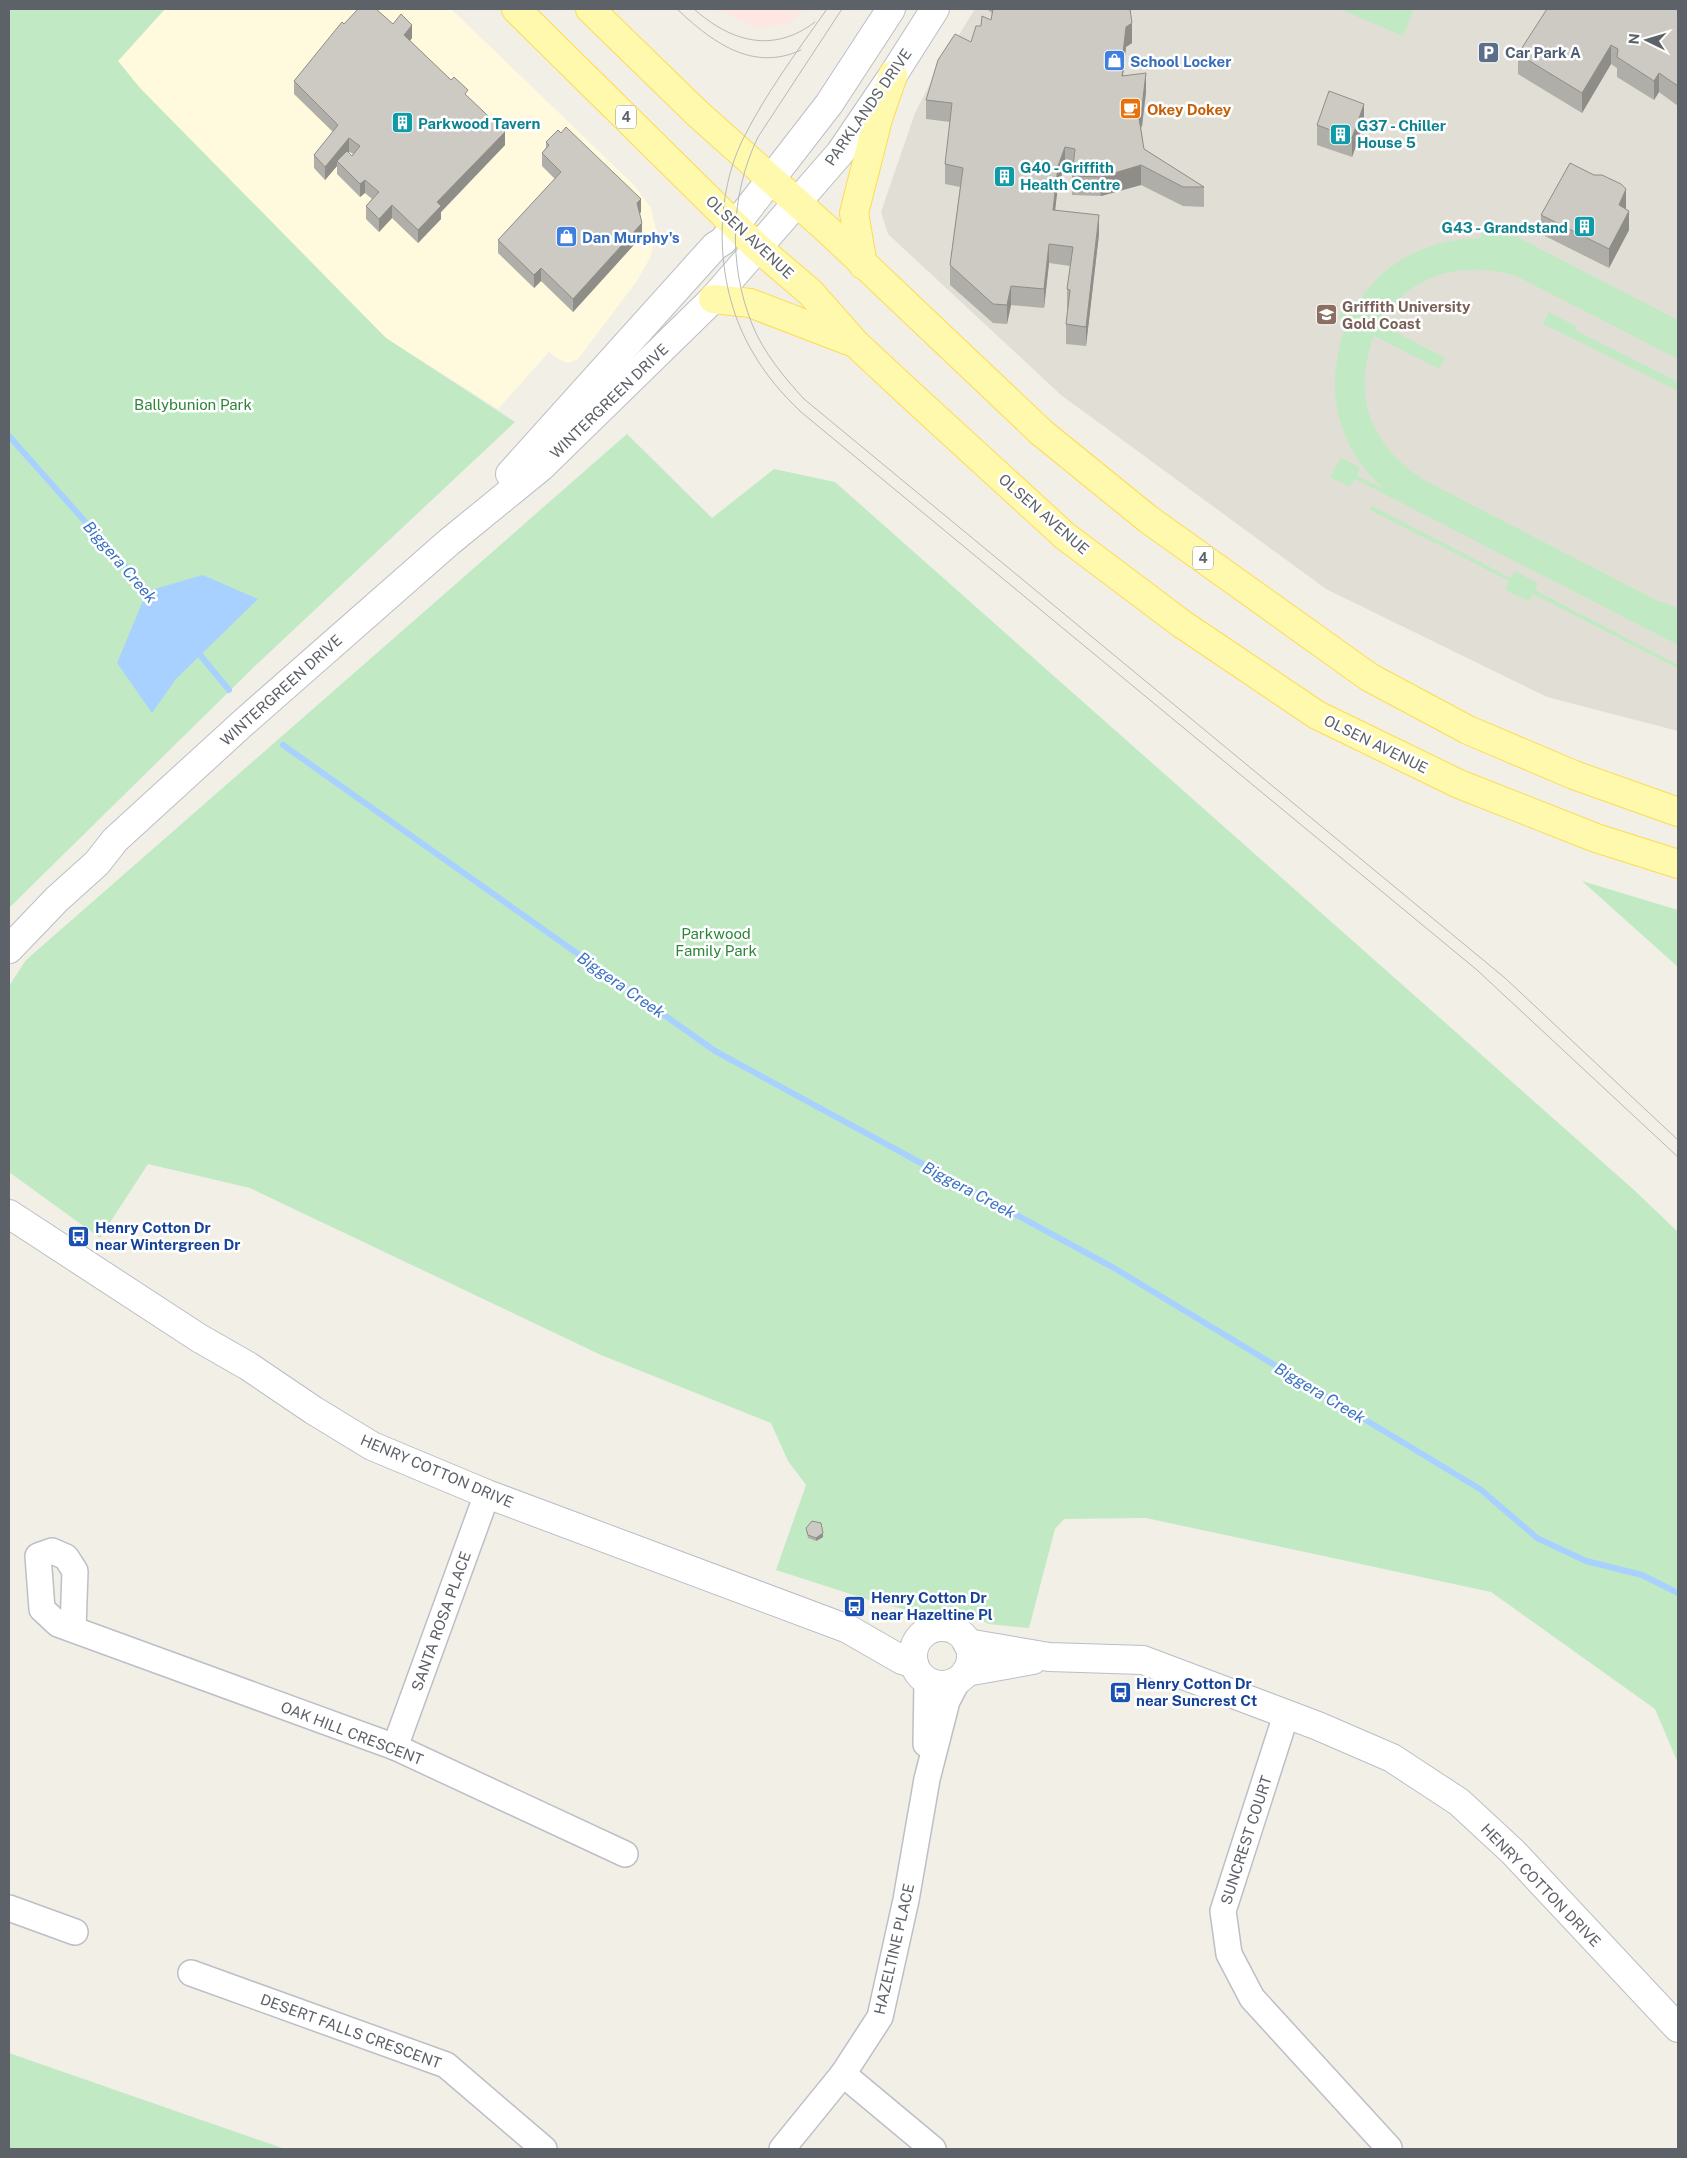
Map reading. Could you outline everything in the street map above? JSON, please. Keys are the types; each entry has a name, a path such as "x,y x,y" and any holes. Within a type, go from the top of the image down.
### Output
{"main road":[{"name":"OLSEN AVENUE","path":"516,9 735,226 810,292 855,343 1065,536 1182,624 1317,715 1458,784 1596,838 1678,864"},
{"name":"4","path":"590,9 697,113 769,180 796,202 1050,439 1148,519 1369,677 1468,730 1574,775 1678,812"},
{"path":"863,265 854,213 878,119 893,75"},
{"path":"713,299 750,303 855,343"}],"street":[{"path":"735,226 829,104 891,9"},
{"name":"PARKLANDS DRIVE","path":"757,247 840,153 935,9"},
{"name":"WINTERGREEN DRIVE","path":"449,542 735,226"},
{"name":"WINTERGREEN DRIVE","path":"9,949 57,899 97,862 115,840 243,723 449,542 541,467 713,299 757,247"},
{"name":"WINTERGREEN DRIVE","path":"9,923 44,889 82,860 115,840"},
{"name":"HENRY COTTON DRIVE","path":"9,1214 199,1338 248,1366 313,1410 372,1446 487,1494 848,1630 920,1661"},
{"name":"SANTA ROSA PLACE","path":"395,1748 487,1494"},
{"path":"936,1628 945,1628 962,1636 967,1643 970,1658 962,1676 942,1685 920,1661 927,1632 936,1628"},
{"name":"OAK HILL CRESCENT","path":"73,1630 395,1748 625,1854"},
{"name":"HENRY COTTON DRIVE","path":"967,1643 1049,1657 1143,1660 1318,1726 1392,1758 1459,1802 1513,1852 1678,2028"},
{"name":"HENRY COTTON DRIVE","path":"962,1676 1049,1657"},
{"name":"HAZELTINE PLACE","path":"920,1661 927,1779"},
{"name":"HAZELTINE PLACE","path":"782,2149 843,2074 880,2017 906,1900 927,1779 947,1701 962,1676"},
{"name":"SUNCREST COURT","path":"1286,1715 1223,1911 1229,1954 1252,1998 1389,2148"},
{"path":"9,1908 75,1932"},
{"name":"DESERT FALLS CRESCENT","path":"191,1974 446,2065 544,2149"},
{"path":"843,2074 933,2149"}],"shaded area":[{"path":"165,9 451,9 634,185 651,208 656,231 651,256 637,281 578,359 568,363 558,359 549,352 498,409 386,338 140,88 118,61"},
{"path":"717,9 804,9 790,23 755,28"},
{"name":"Griffith University Gold Coast","path":"975,9 1678,9 1678,731 1547,697 1326,589 1061,395 888,234 881,212 915,113 937,70"}],"green space":[{"name":"Ballybunion Park","path":"9,9 165,9 118,61 140,88 386,338 515,422 255,666 9,908"},
{"path":"1339,9 1414,9 1403,36"},
{"path":"1488,222 1678,320 1678,359 1516,276 1496,271 1457,271 1439,275 1421,283 1406,293 1392,307 1380,324 1445,358 1439,369 1374,336 1365,379 1366,399 1370,417 1390,451 1405,466 1424,480 1656,600 1678,608 1678,645 1355,479 1350,487 1330,477 1341,457 1360,468 1357,476 1383,488 1366,470 1353,452 1344,432 1338,411 1335,390 1336,368 1347,322 1338,317 1343,306 1353,311 1376,279 1406,257 1441,243 1460,239 1480,238"},
{"path":"1549,312 1576,326 1575,330 1678,382 1678,391 1543,324"},
{"name":"Parkwood Family Park","path":"627,434 712,518 774,469 835,482 1634,1190 1678,1232 1678,1763 1655,1709 1491,1592 1146,1518 1064,1519 1055,1529 1029,1628 989,1624 953,1608 919,1613 872,1601 776,1570 806,1485 788,1461 771,1423 601,1355 250,1188 148,1164 100,1238 9,1172 9,986 26,960"},
{"path":"1372,506 1511,578 1515,571 1538,583 1535,590 1678,665 1677,668 1533,594 1529,601 1505,590 1509,581 1370,510"},
{"path":"1582,881 1678,910 1678,967"},
{"path":"9,2053 285,2149 9,2149"}],"water":[{"path":"203,575 258,599 176,679 152,713 117,663 147,591"}],"building":[{"name":"Parkwood Tavern","path":"358,9 376,9 393,24 401,14 412,25 404,35 451,80 454,77 468,90 465,94 505,132 437,202 441,206 418,230 392,205 379,219 366,206 379,192 365,180 360,184 337,161 347,151 352,156 360,146 349,138 325,167 314,155 338,125 294,81 342,22 344,24"},
{"name":"G40 - Griffith Health Centre","path":"993,9 1130,9 1132,23 1126,27 1122,61 1117,65 1123,70 1122,76 1146,73 1142,107 1138,112 1144,149 1204,187 1183,187 1141,165 1101,177 1072,176 1075,149 1065,147 1058,166 1053,210 1099,215 1086,327 1066,324 1070,290 1067,289 1073,247 1049,244 1044,289 1011,286 1007,305 993,304 950,265 963,168 945,164 952,103 926,100 938,60 955,34 971,42 976,26 981,26 982,16 991,20"},
{"path":"1547,9 1678,9 1678,86 1659,73 1654,81 1617,57 1618,49 1611,45 1582,93 1518,54"},
{"path":"1329,91 1364,104 1352,138 1317,125"},
{"path":"566,127 641,199 637,203 642,223 573,299 541,268 534,275 498,240 561,172 542,153 549,145 546,142 558,130 561,133"},
{"name":"G43 - Grandstand","path":"1570,163 1594,175 1602,175 1621,184 1626,189 1619,205 1629,211 1609,249 1541,215"},
{"path":"812,1521 821,1523 823,1533 816,1538 808,1535 806,1528"}],"waterway":[{"name":"Biggera Creek","path":"9,436 153,598"},
{"name":"Biggera Creek","path":"196,650 229,690"},
{"name":"Biggera Creek","path":"283,745 715,1051 1114,1268 1480,1489 1537,1538 1586,1561 1642,1575 1678,1593"}],"tram line":[{"path":"677,9 718,42 749,56 766,58 783,56 801,50"},
{"path":"694,9 723,29 737,36 753,40 768,41 784,38 799,32 815,22"},
{"path":"827,9 783,72 752,122 733,164 726,190 722,246 725,274 731,301 740,327 768,376 801,412 1477,970 1678,1157"},
{"path":"842,9 758,137 749,159 737,206 736,254 744,301 752,324 775,364 804,399 1505,978 1678,1140"}],"place":[{"name":"Car Park A","path":"1489,52"},
{"name":"School Locker","path":"1114,61"},
{"name":"Okey Dokey","path":"1131,109"},
{"name":"Parkwood Tavern","path":"402,123"},
{"name":"G37 - Chiller House 5","path":"1341,134"},
{"name":"G40 - Griffith Health Centre","path":"1004,176"},
{"name":"G43 - Grandstand","path":"1584,227"},
{"name":"Dan Murphy's","path":"566,237"},
{"name":"Griffith University Gold Coast","path":"1326,315"},
{"name":"Henry Cotton Dr near Wintergreen Dr","path":"79,1236"},
{"name":"Henry Cotton Dr near Hazeltine Pl","path":"855,1606"},
{"name":"Henry Cotton Dr near Suncrest Ct","path":"1120,1692"}]}
